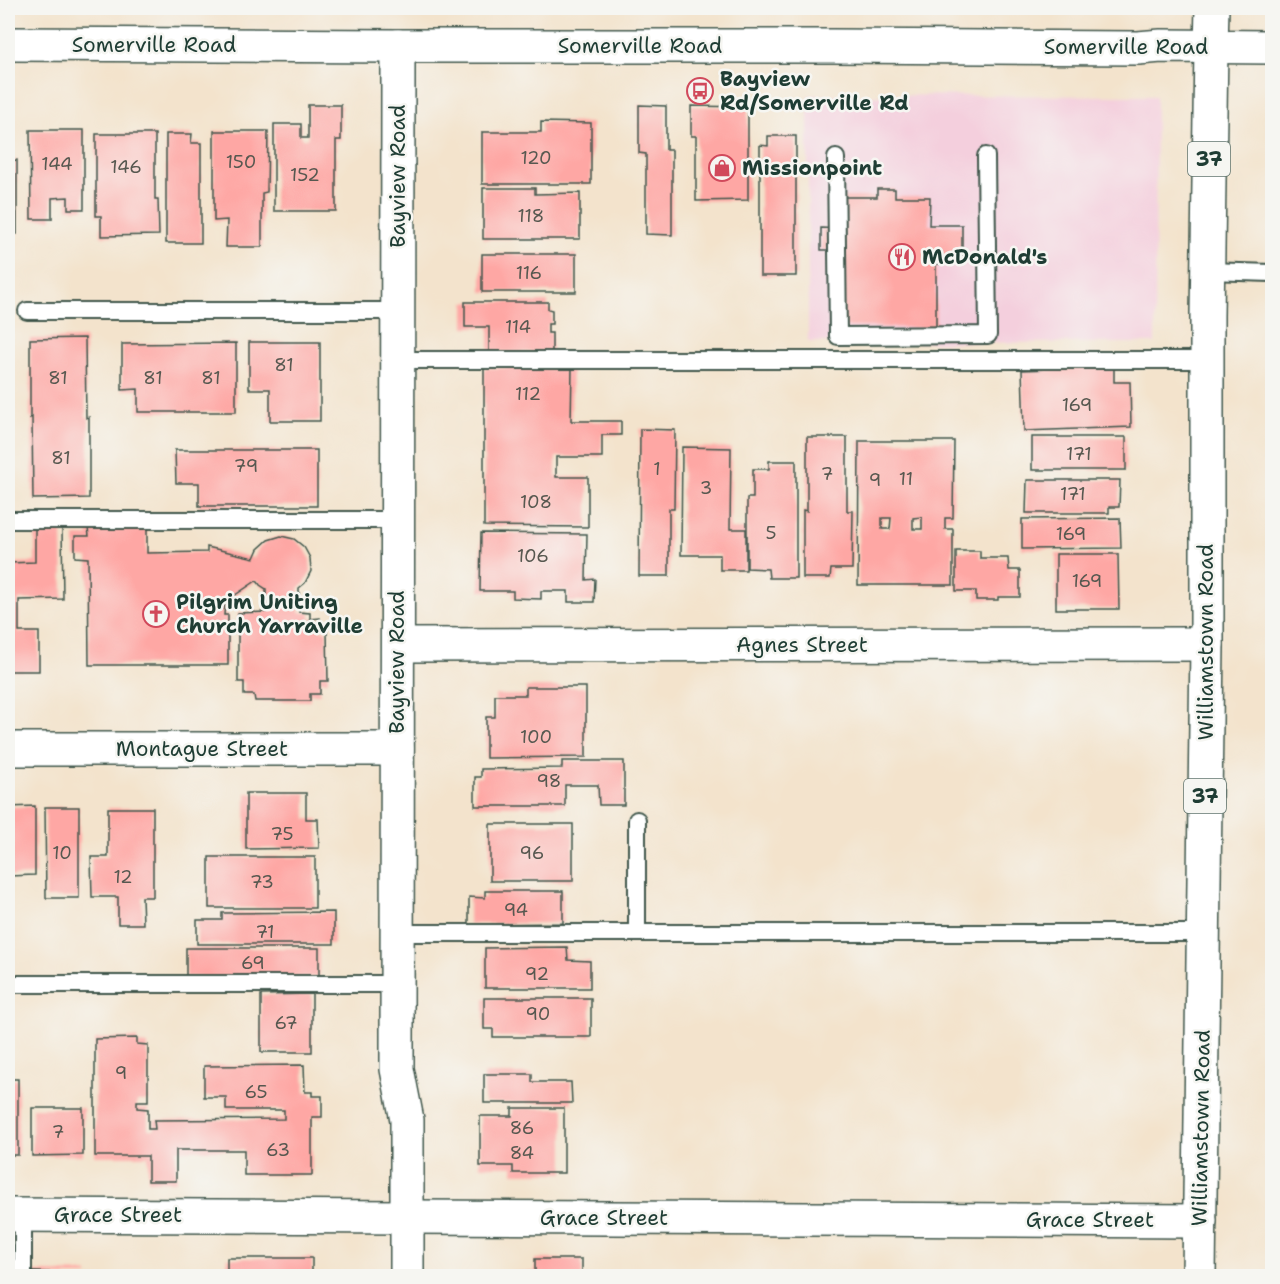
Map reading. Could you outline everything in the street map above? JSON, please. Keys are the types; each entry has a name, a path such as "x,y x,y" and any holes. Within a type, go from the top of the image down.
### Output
{"street":[{"name":"Williamstown Road","path":"1199,1276 1212,8"},
{"name":"Somerville Road","path":"8,44 1272,47"},
{"name":"Bayview Road","path":"398,46 397,1069 406,1120 407,1276"},
{"name":"Agnes Street","path":"398,645 1207,644"},
{"name":"Montague Street","path":"8,749 397,749"},
{"name":"Grace Street","path":"15,1215 1200,1221"}],"lane":[{"path":"837,158 838,336 988,335 986,156"},
{"path":"1208,271 1272,273"},
{"path":"27,311 398,311"},
{"path":"398,360 1207,360"},
{"path":"8,520 397,520"},
{"path":"637,820 638,933"},
{"path":"397,933 1204,933"},
{"path":"8,984 397,984"},
{"path":"15,1215 23,1276"}],"shaded area":[{"path":"808,95 1156,96 1155,343 808,342"}],"building":[{"path":"308,105 341,105 341,140 336,140 336,211 274,211 274,124 301,124 301,138 308,138"},
{"path":"639,105 666,106 666,150 672,150 672,235 646,234 646,154 639,153"},
{"name":"Missionpoint","path":"691,106 748,107 748,200 696,201 696,136 691,136"},
{"path":"541,122 591,123 591,184 482,184 482,132 541,132"},
{"path":"30,130 84,130 84,209 68,209 68,197 52,198 52,219 31,219"},
{"path":"214,131 268,131 267,192 262,193 262,247 226,247 227,220 214,221"},
{"path":"96,134 155,134 155,199 158,199 159,235 101,236 101,216 96,216"},
{"path":"166,134 192,134 191,143 201,143 201,243 166,243"},
{"path":"768,136 796,136 796,276 760,276 760,145 768,146"},
{"path":"17,160 17,234 8,234 8,161"},
{"path":"483,188 535,188 535,194 580,193 580,239 483,239"},
{"name":"McDonald's","path":"877,189 895,189 895,197 930,197 929,225 962,225 962,264 936,264 936,328 842,327 843,250 821,250 821,228 843,229 843,197 877,197"},
{"path":"482,254 576,254 576,292 482,292"},
{"path":"465,302 548,302 548,309 552,310 552,324 548,324 548,333 552,333 552,352 489,352 489,327 465,327"},
{"path":"85,338 86,418 89,417 89,498 33,499 30,339"},
{"path":"249,342 320,342 320,421 270,421 270,389 249,389"},
{"path":"236,343 236,412 138,412 138,389 122,390 122,344"},
{"path":"1114,367 1114,382 1130,382 1131,427 1024,431 1022,370"},
{"path":"484,368 572,368 571,421 621,421 621,435 602,435 602,457 556,457 556,477 588,477 588,527 484,526"},
{"path":"640,429 675,430 674,509 669,509 669,576 639,576"},
{"path":"807,437 847,437 847,511 853,511 852,569 831,569 830,578 803,578 803,510 807,511"},
{"path":"1032,437 1126,437 1126,470 1032,470"},
{"path":"859,441 954,441 953,518 945,518 945,529 953,529 953,585 858,585","holes":["922,517 922,529 913,529 913,518","882,518 891,518 890,529 882,529"]},
{"path":"682,447 731,448 730,529 746,529 746,570 720,570 720,555 681,555"},
{"path":"175,450 317,450 317,506 199,506 199,483 176,483"},
{"path":"769,461 796,461 796,578 769,578 768,569 747,568 747,498 753,498 753,469 769,469"},
{"path":"1027,480 1120,480 1119,507 1109,507 1109,513 1026,513"},
{"path":"1120,518 1121,548 1022,549 1022,519"},
{"path":"35,528 62,528 63,599 19,600 19,632 39,632 39,671 8,671 8,563 35,562"},
{"name":"Pilgrim Uniting Church Yarraville","path":"88,528 147,528 147,553 207,552 207,547 254,558 258,549 268,540 281,536 294,539 304,547 310,558 311,571 305,583 299,588 299,612 310,613 310,619 320,618 320,630 327,631 328,681 320,681 320,694 310,694 310,701 255,701 254,695 244,695 244,682 238,682 238,613 266,612 266,589 256,581 225,602 224,615 228,615 228,665 89,665 88,558 75,557 75,536 89,536"},
{"path":"481,533 587,534 586,580 595,579 594,602 568,602 568,591 541,591 541,599 513,598 513,591 480,591"},
{"path":"956,551 980,551 980,558 1008,558 1009,570 1020,570 1020,597 976,600 976,591 956,591"},
{"path":"1056,554 1118,554 1119,609 1056,609"},
{"path":"526,687 586,687 586,757 486,758 486,717 495,717 495,695 526,695"},
{"path":"562,761 624,761 624,805 599,805 598,785 565,785 565,806 475,806 475,777 481,777 481,769 562,768"},
{"path":"246,793 306,793 306,819 318,819 319,848 246,849"},
{"path":"35,806 35,875 8,876 8,807"},
{"path":"45,807 79,807 79,898 46,898"},
{"path":"108,808 153,808 153,897 142,897 143,924 118,924 118,897 92,897 91,857 108,857"},
{"path":"490,824 573,824 573,881 490,881"},
{"path":"209,857 315,857 315,908 209,908"},
{"path":"485,891 563,891 563,923 469,924 469,897 485,898"},
{"path":"334,912 334,944 197,944 197,920 222,920 222,913"},
{"path":"567,947 568,960 590,961 590,988 485,988 485,948"},
{"path":"186,948 319,948 319,977 186,977"},
{"path":"312,994 312,1052 261,1052 261,995"},
{"path":"484,998 591,998 591,1037 493,1037 493,1029 484,1029"},
{"path":"137,1038 137,1044 148,1045 148,1101 137,1101 137,1108 148,1109 148,1129 155,1129 154,1120 284,1119 284,1110 226,1110 226,1097 204,1097 204,1066 304,1065 305,1092 312,1092 312,1096 322,1096 322,1117 312,1117 312,1175 244,1175 244,1150 176,1150 176,1181 148,1181 148,1156 95,1156 95,1039"},
{"path":"484,1074 532,1074 532,1082 571,1082 572,1103 484,1103"},
{"path":"8,1079 18,1079 18,1155 8,1155"},
{"path":"32,1108 83,1108 83,1155 32,1156"},
{"path":"512,1108 564,1108 564,1173 513,1173 513,1166 480,1166 480,1116 512,1116"},
{"path":"1270,1118 1272,1118 1272,1135 1270,1135"},
{"path":"227,1258 312,1258 312,1276 227,1276"},
{"path":"535,1259 582,1259 582,1276 493,1276 493,1272 535,1272"},
{"path":"33,1272 88,1273 88,1276 33,1276"}],"place":[{"name":"Bayview Rd/Somerville Rd","path":"700,91"},
{"name":"Missionpoint","path":"722,168"},
{"name":"McDonald's","path":"902,257"},
{"name":"Pilgrim Uniting Church Yarraville","path":"156,614"}]}
